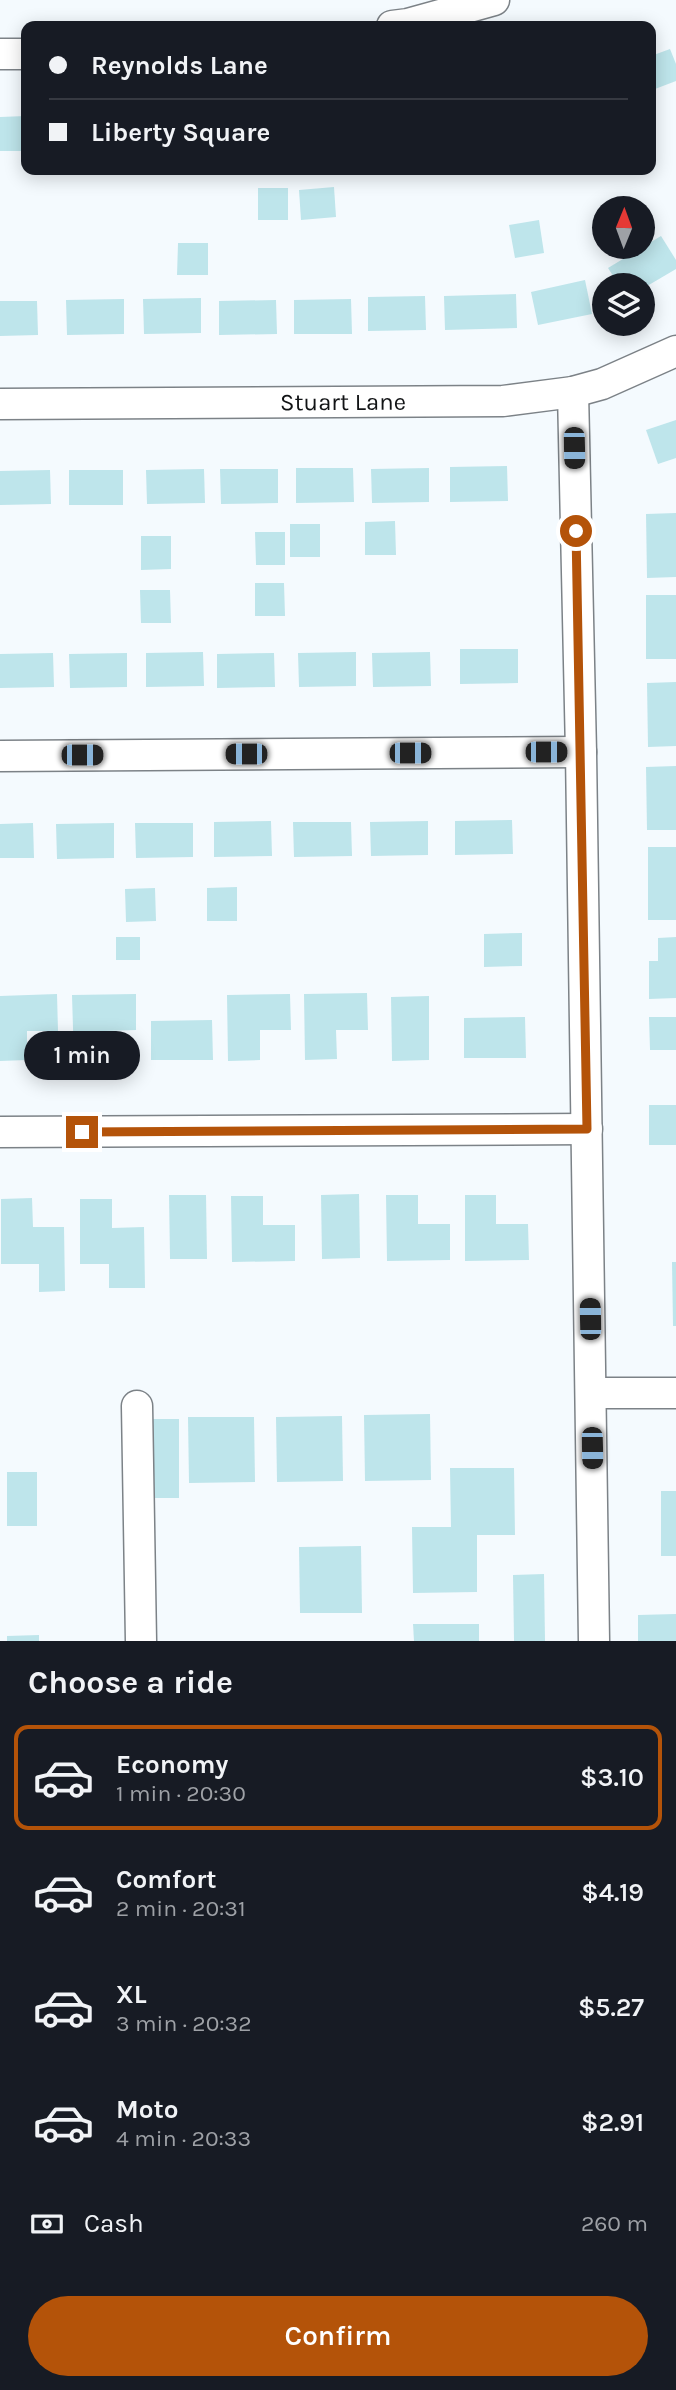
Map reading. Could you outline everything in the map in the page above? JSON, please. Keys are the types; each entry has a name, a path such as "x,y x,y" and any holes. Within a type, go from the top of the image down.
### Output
{"street":[{"path":"419,21 494,0"},
{"path":"0,54 21,54"},
{"name":"Stuart Lane","path":"0,404 503,401 573,392 628,374 676,351"},
{"path":"573,392 594,1641"},
{"path":"0,756 581,752"},
{"path":"0,1132 587,1129"},
{"path":"591,1393 676,1393"},
{"path":"137,1406 141,1641"}],"building":[{"path":"670,49 676,64 676,81 656,89 656,54"},
{"path":"21,116 21,151 0,151 0,117"},
{"path":"334,187 336,217 301,220 299,190"},
{"path":"258,188 288,188 288,220 258,220"},
{"path":"539,220 544,253 515,258 509,225"},
{"path":"661,236 676,260 676,269 655,281 655,273 611,273 608,268 623,259 655,259 655,240"},
{"path":"178,243 208,243 208,275 177,275"},
{"path":"585,280 592,314 538,325 531,292"},
{"path":"516,294 517,328 445,330 444,296"},
{"path":"425,296 426,330 368,331 368,297"},
{"path":"201,298 201,333 144,334 143,299"},
{"path":"124,299 124,334 67,335 66,300"},
{"path":"351,299 352,334 294,334 294,300"},
{"path":"276,300 277,334 219,335 219,301"},
{"path":"0,301 37,301 38,335 0,336"},
{"path":"676,420 676,458 658,464 646,430"},
{"path":"507,466 508,501 450,502 450,467"},
{"path":"296,468 353,468 354,502 296,503"},
{"path":"429,468 429,502 372,503 371,469"},
{"path":"204,469 205,503 147,504 146,470"},
{"path":"220,469 278,469 278,503 221,504"},
{"path":"50,470 51,504 0,505 0,471"},
{"path":"69,470 123,470 123,505 69,505"},
{"path":"676,513 676,577 647,578 646,514"},
{"path":"395,521 396,555 365,555 365,522"},
{"path":"290,524 320,524 320,557 290,557"},
{"path":"255,532 285,532 285,565 256,565"},
{"path":"141,536 171,536 171,569 141,570"},
{"path":"255,583 284,583 285,616 255,616"},
{"path":"140,590 170,590 171,623 141,623"},
{"path":"646,595 676,595 676,659 646,659"},
{"path":"460,649 518,649 518,683 460,684"},
{"path":"203,652 204,686 146,687 146,653"},
{"path":"356,652 356,686 299,687 298,653"},
{"path":"430,652 431,686 373,687 372,653"},
{"path":"53,653 54,687 0,688 0,654"},
{"path":"127,653 127,687 70,688 69,654"},
{"path":"274,653 275,687 217,688 217,654"},
{"path":"676,682 676,746 648,747 647,683"},
{"path":"676,766 676,830 647,830 646,767"},
{"path":"512,820 513,854 455,855 455,821"},
{"path":"271,821 272,856 214,857 214,822"},
{"path":"428,821 428,855 371,856 370,822"},
{"path":"293,822 351,822 352,856 294,857"},
{"path":"33,823 34,858 0,858 0,824"},
{"path":"114,823 114,858 57,859 56,824"},
{"path":"135,823 193,823 193,857 136,858"},
{"path":"648,847 676,847 676,920 648,920"},
{"path":"237,887 237,921 207,921 207,888"},
{"path":"155,888 156,921 126,922 125,889"},
{"path":"522,933 522,966 484,967 484,934"},
{"path":"116,937 140,937 140,960 116,960"},
{"path":"676,937 676,998 649,999 649,961 658,961 658,938"},
{"path":"367,993 368,1030 336,1030 337,1059 305,1060 304,994"},
{"path":"57,994 58,1031 27,1031 27,1060 0,1061 0,996"},
{"path":"136,994 136,1030 105,1031 105,1060 74,1061 72,995"},
{"path":"290,994 291,1030 260,1030 260,1060 228,1061 227,995"},
{"path":"429,996 429,1060 392,1061 391,997"},
{"path":"525,1017 526,1058 464,1058 464,1018"},
{"path":"649,1017 676,1017 676,1050 650,1050"},
{"path":"212,1020 213,1060 151,1060 151,1021"},
{"path":"649,1105 676,1105 676,1145 649,1145"},
{"path":"359,1194 360,1258 322,1259 321,1195"},
{"path":"169,1195 206,1195 207,1259 170,1259"},
{"path":"386,1195 418,1195 418,1224 450,1224 450,1260 387,1261"},
{"path":"465,1195 496,1195 496,1224 528,1224 529,1260 465,1261"},
{"path":"231,1196 263,1196 263,1225 295,1225 295,1261 232,1262"},
{"path":"32,1198 33,1227 64,1227 65,1291 39,1292 39,1264 1,1264 1,1199"},
{"path":"80,1199 112,1199 112,1228 144,1227 145,1288 109,1288 109,1264 80,1264"},
{"path":"672,1262 676,1262 676,1326 673,1326"},
{"path":"430,1414 431,1480 365,1481 364,1415"},
{"path":"342,1416 343,1481 277,1482 276,1417"},
{"path":"188,1417 254,1417 255,1482 189,1483"},
{"path":"149,1419 179,1419 179,1498 150,1498"},
{"path":"450,1468 514,1468 515,1535 477,1535 477,1592 413,1593 412,1527 451,1527"},
{"path":"7,1472 37,1472 37,1526 7,1526"},
{"path":"661,1491 676,1491 676,1556 661,1556"},
{"path":"361,1546 362,1613 300,1613 299,1547"},
{"path":"544,1574 545,1641 514,1641 513,1575"},
{"path":"676,1614 676,1641 638,1641 638,1615"},
{"path":"413,1624 479,1624 479,1641 414,1641"},
{"path":"39,1635 39,1641 7,1641 7,1636"}],"route":[{"path":"82,1132 587,1129 576,531"}]}
